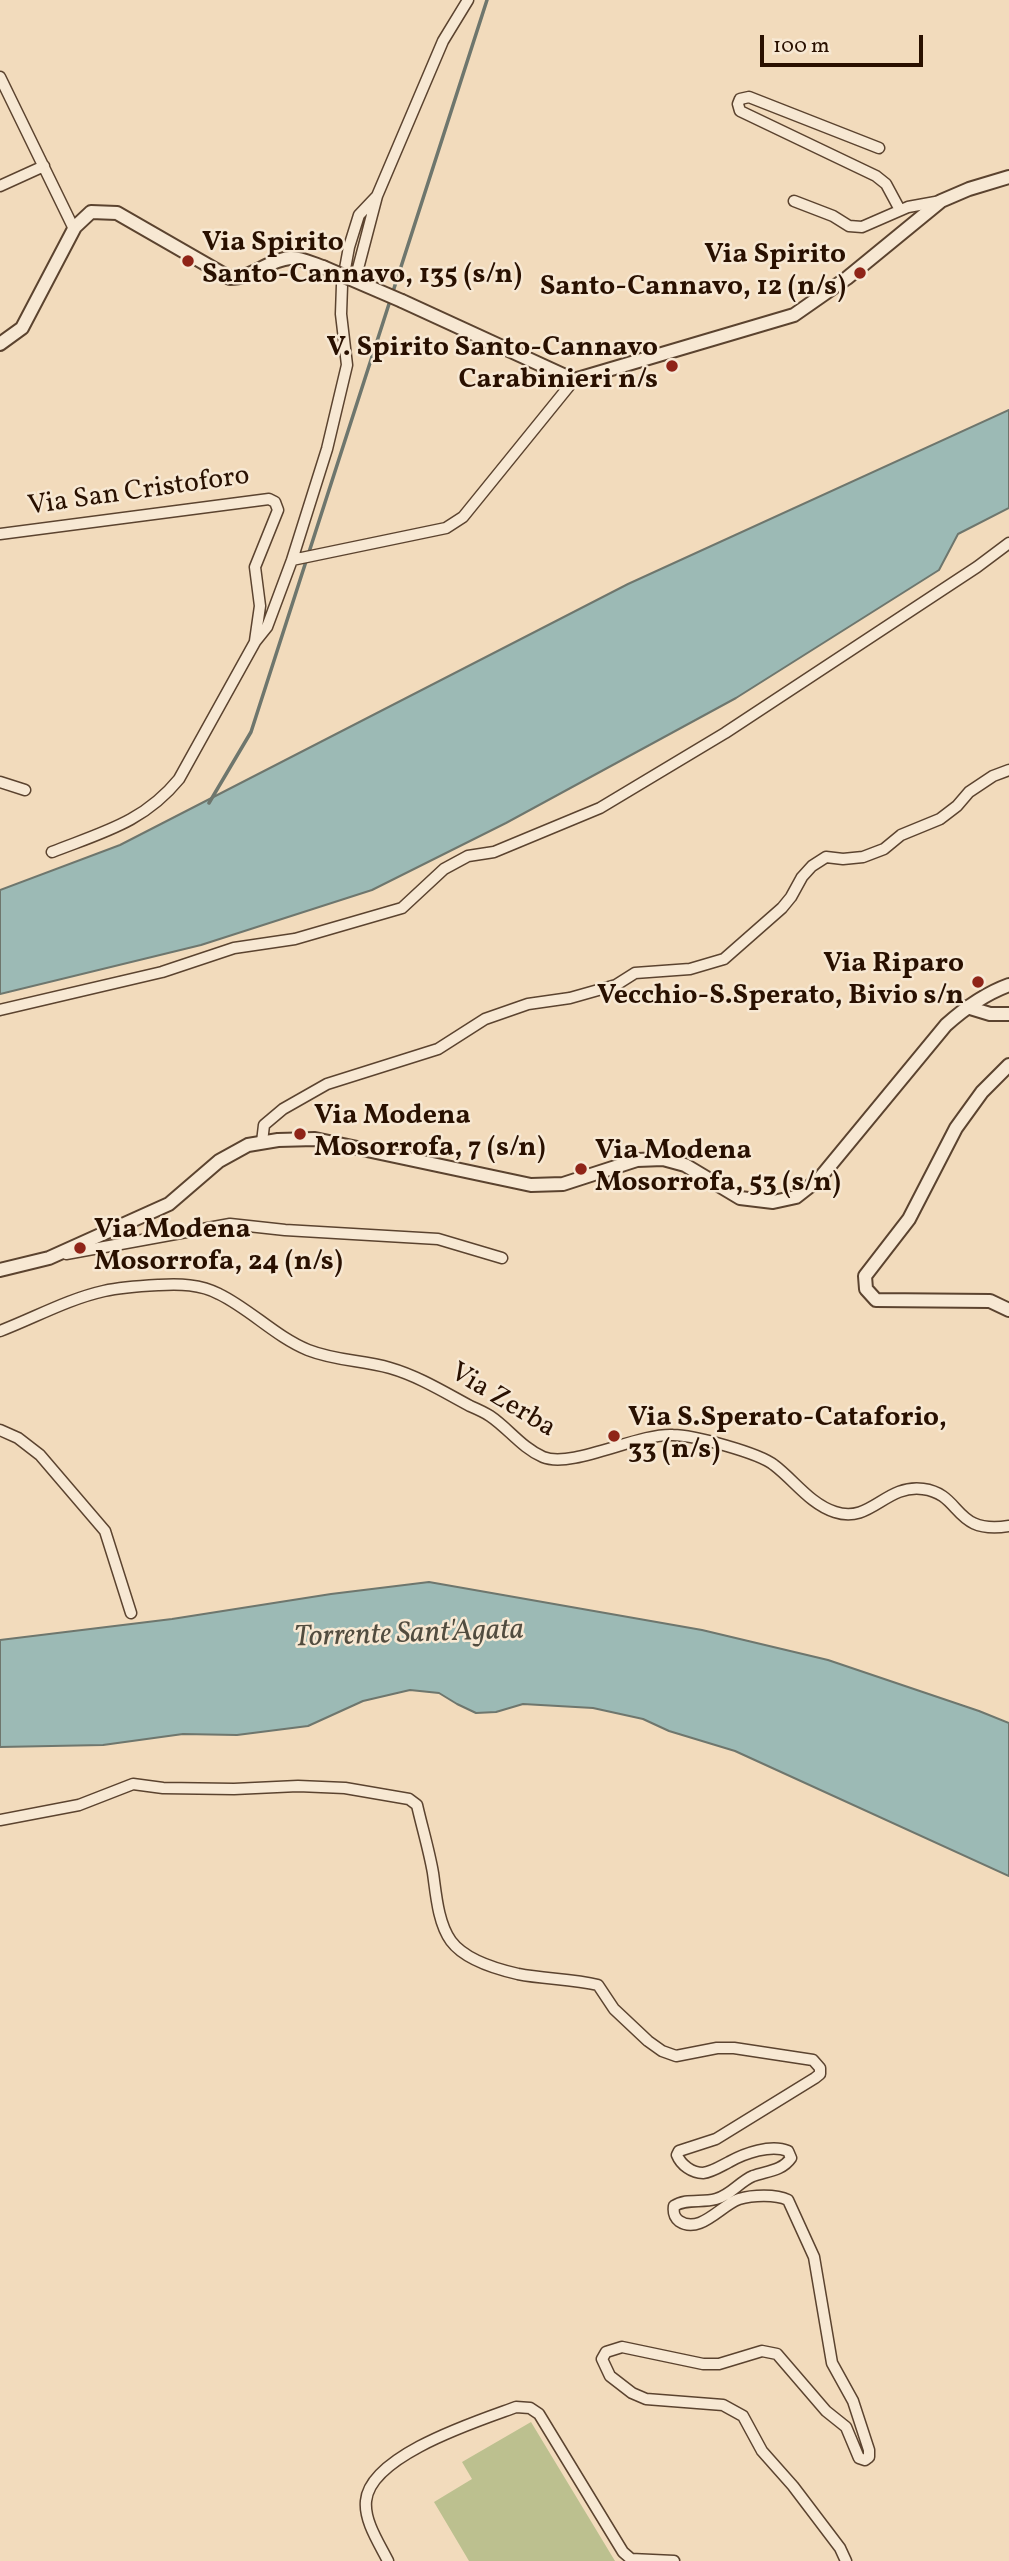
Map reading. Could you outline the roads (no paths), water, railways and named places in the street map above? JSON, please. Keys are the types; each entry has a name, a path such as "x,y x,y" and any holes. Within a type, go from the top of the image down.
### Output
{"street":[{"path":"355,281 377,195 443,41 468,0"},
{"path":"0,77 74,229"},
{"path":"879,148 749,97 740,99 738,104 740,111 876,176 886,184 901,210"},
{"path":"0,186 44,166"},
{"path":"794,201 833,216 849,226 862,226 901,210 941,201 1009,177"},
{"path":"52,852 129,822 167,794 179,779 255,642 267,627 296,558 327,449 347,365 341,314 342,285 349,247 359,215 377,195"},
{"path":"296,558 446,528 463,517 574,380 794,315 847,278 941,201"},
{"path":"0,344 22,328 74,229 91,212 117,213 230,278 240,278 278,260 293,258 323,267 402,301 574,380"},
{"name":"Via San Cristoforo","path":"0,534 269,499 275,502 278,510 255,567 260,606 255,642"},
{"path":"0,1010 162,972 234,948 295,939 402,908 444,869 468,856 494,852 611,802 725,733 977,567 1009,542"},
{"path":"262,1142 264,1125 305,1096 327,1084 438,1049 485,1019 528,1004 570,998 616,985 635,973 690,969 724,959 782,908 812,866 826,858 863,857 884,849 901,835 940,819 969,792 993,776 1009,770"},
{"path":"0,782 25,790"},
{"path":"51,1257 169,1204 219,1161 248,1145 262,1142 315,1139 531,1185 563,1184 638,1160 663,1159 685,1165 740,1198 774,1202 796,1197 819,1179 946,1025 967,1007 993,991 1009,985"},
{"path":"967,1007 990,1014 1009,1014"},
{"path":"1009,1065 982,1091 956,1128 908,1219 865,1276 866,1289 876,1300 990,1301 1009,1310"},
{"path":"0,1270 51,1257 230,1224 438,1239 502,1258"},
{"name":"Via Zerba","path":"0,1331 100,1291 187,1284 218,1293 305,1349 333,1359 388,1367 423,1381 490,1416 543,1457 563,1460 673,1434 750,1452 772,1463 819,1505 836,1513 853,1515 869,1510 890,1494 905,1489 923,1489 941,1494 978,1527 991,1529 1009,1526"},
{"path":"0,1430 18,1438 40,1455 105,1531 131,1613"},
{"path":"0,1820 79,1805 133,1784 163,1788 345,1788 410,1799 417,1805 435,1893 446,1931 451,1941 464,1952 492,1968 598,1985 614,2009 648,2040 662,2051 676,2056 717,2048 734,2048 813,2060 820,2068 820,2074 815,2078 716,2139 685,2147 677,2155 683,2165 692,2171 704,2173 737,2157 779,2147 788,2151 791,2158 786,2164 750,2177 730,2194 714,2200 680,2202 674,2206 673,2213 677,2220 686,2223 704,2222 738,2199 780,2196 788,2200 814,2257 829,2352 853,2401 869,2457 865,2460 859,2458 846,2427 826,2411 777,2354 762,2351 719,2364 703,2364 622,2347 606,2352 603,2359 604,2367 610,2376 632,2393 646,2399 723,2405 744,2416 762,2451 840,2547 846,2561"},
{"path":"388,2561 371,2526 366,2504 368,2488 382,2473 429,2440 516,2407 530,2408 539,2414 622,2552 631,2559 674,2561"}],"water":[{"path":"1009,410 1009,508 958,534 939,570 736,698 506,823 372,890 201,945 0,994 0,890 120,845 628,584"},
{"name":"Torrente Sant'Agata","path":"429,1582 702,1630 828,1660 1009,1723 1009,1876 735,1751 669,1731 643,1719 593,1708 523,1704 496,1712 476,1713 439,1693 410,1690 363,1701 308,1726 237,1735 183,1734 103,1745 0,1747 0,1640 172,1619"}],"waterway":[{"path":"209,803 251,732 487,0"}],"place":[{"name":"Via Spirito Santo-Cannavo, 135 (s/n)","path":"188,261"},
{"name":"Via Spirito Santo-Cannavo, 12 (n/s)","path":"860,273"},
{"name":"V. Spirito Santo-Cannavo Carabinieri n/s","path":"672,366"},
{"name":"Via Riparo Vecchio-S.Sperato, Bivio s/n","path":"978,982"},
{"name":"Via Modena Mosorrofa, 7 (s/n)","path":"300,1134"},
{"name":"Via Modena Mosorrofa, 53 (s/n)","path":"581,1169"},
{"name":"Via Modena Mosorrofa, 24 (n/s)","path":"80,1248"},
{"name":"Via S.Sperato-Cataforio, 33 (n/s)","path":"614,1436"}]}
